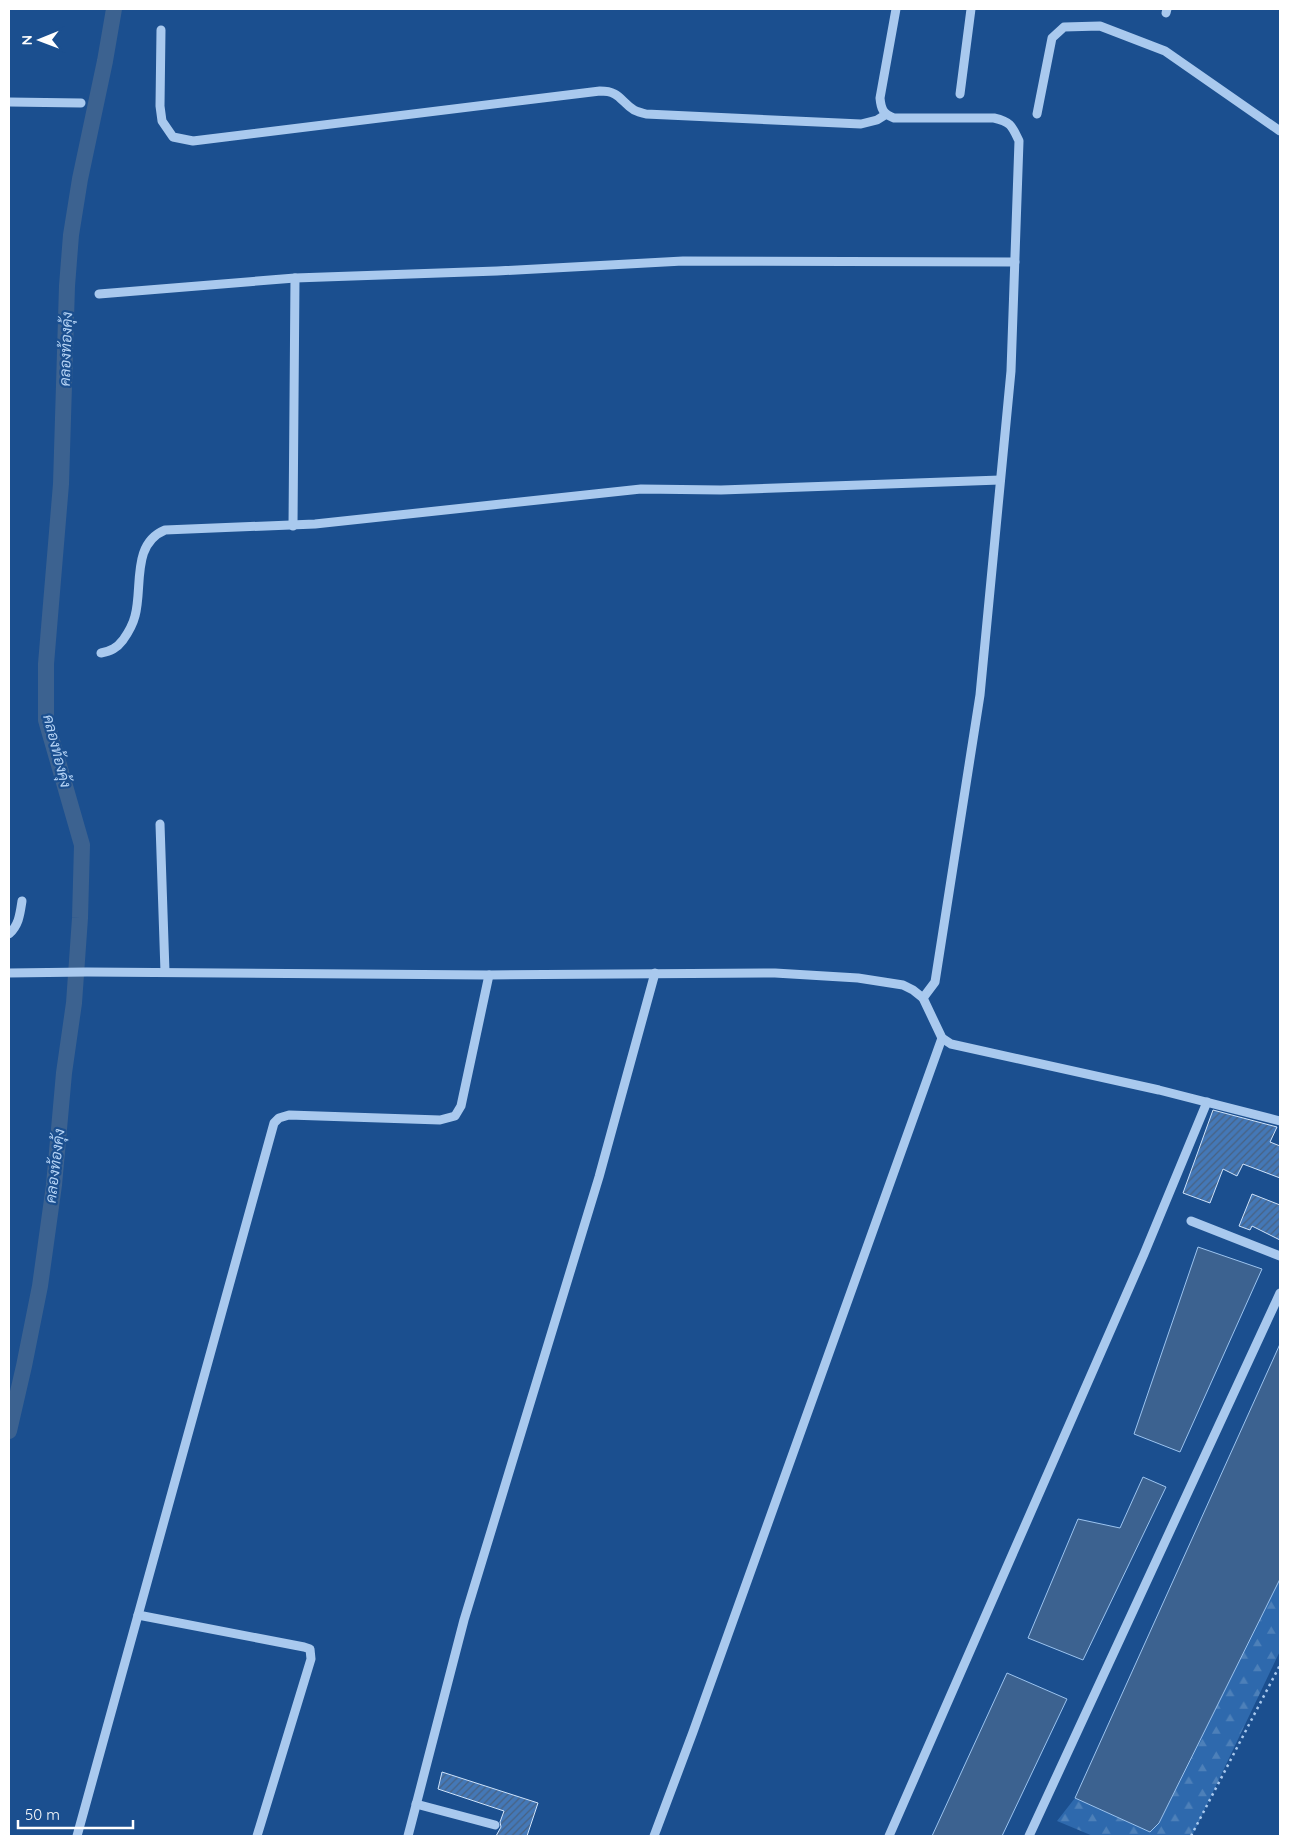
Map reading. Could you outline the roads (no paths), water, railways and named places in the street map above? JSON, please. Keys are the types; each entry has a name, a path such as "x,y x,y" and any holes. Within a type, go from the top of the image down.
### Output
{"street":[{"path":"896,9 880,98 880,109 885,115 894,118 994,118 1007,121 1013,128 1019,141 1011,371 980,695 935,982 923,998"},
{"path":"960,94 971,9"},
{"path":"1037,114 1052,38 1064,27 1100,26 1165,51 1280,131"},
{"path":"161,30 160,106 162,122 173,137 193,141 600,91 610,91 617,94 634,110 646,114 861,124 877,120 885,115"},
{"path":"9,102 81,102"},
{"path":"100,294 295,278 497,271 683,260 1015,262"},
{"path":"293,526 295,278"},
{"path":"101,653 118,647 128,633 135,616 142,558 151,539 165,530 293,526 641,489 721,490 1000,480"},
{"path":"160,824 165,972"},
{"path":"9,934 16,927 22,901"},
{"path":"9,973 165,972 490,975 775,973 858,978 903,984 913,990 923,998 942,1038 951,1044 1159,1090 1280,1121"},
{"path":"408,1836 464,1620 599,1177 655,974"},
{"path":"77,1836 274,1122 279,1118 289,1115 440,1120 455,1116 460,1106 490,975"},
{"path":"654,1836 942,1038"},
{"path":"890,1836 1144,1254 1206,1102"},
{"path":"1191,1221 1280,1256"},
{"path":"1029,1836 1280,1293"},
{"path":"138,1616 304,1647 310,1650 311,1659 257,1836"},
{"path":"416,1804 495,1825"}],"waterway":[{"name":"คลองท้องคุ้ง","path":"9,1431 40,1286 54,1185 64,1073 74,1003 80,918 82,845 46,720 46,664 61,484 67,286 71,235 80,179 114,9"}]}
